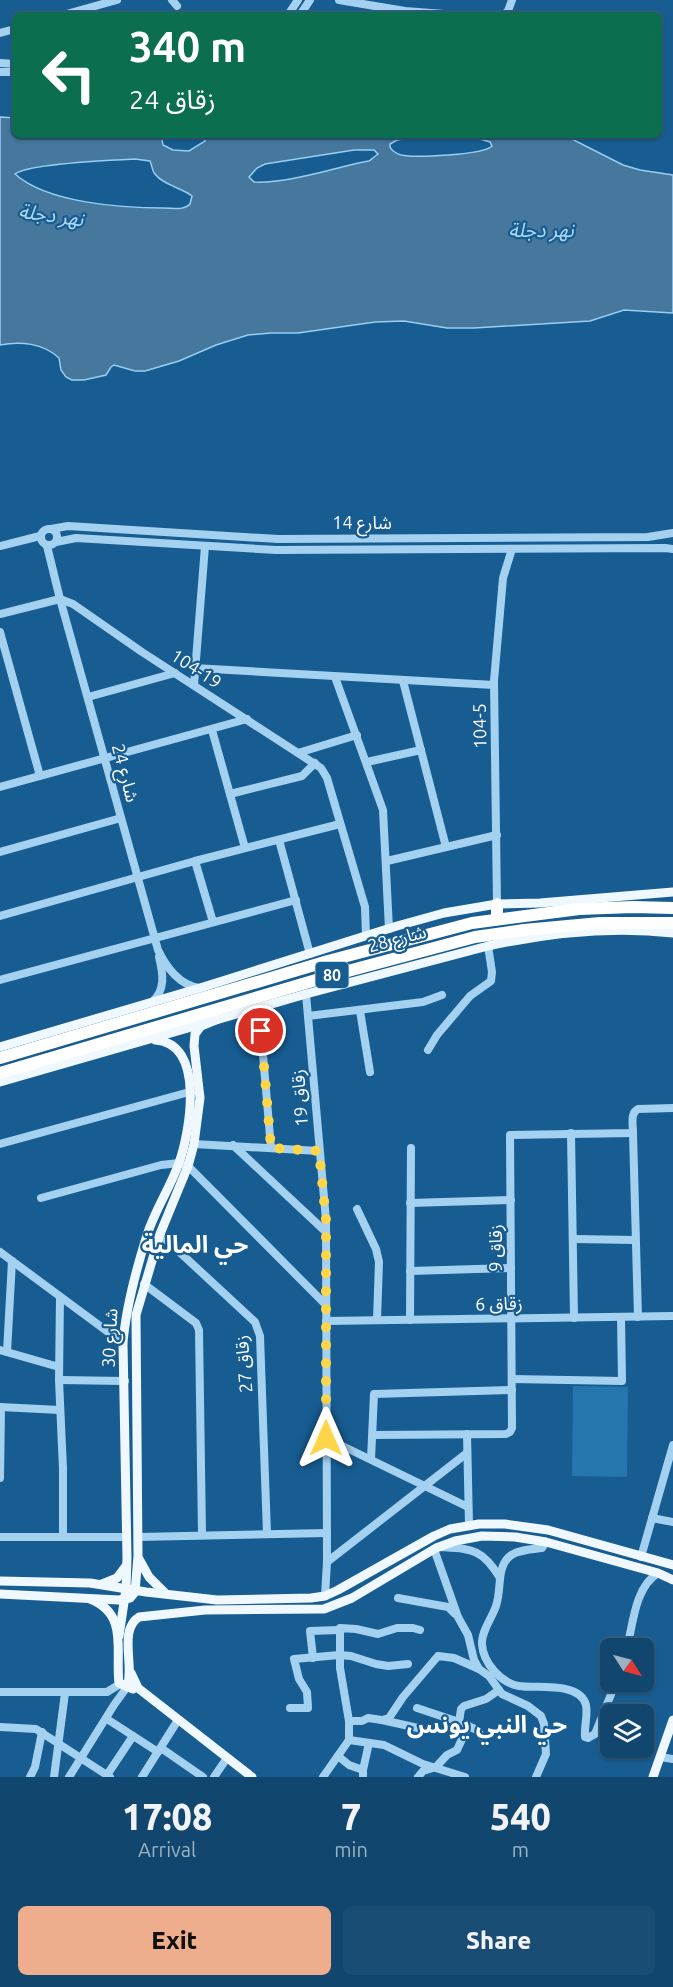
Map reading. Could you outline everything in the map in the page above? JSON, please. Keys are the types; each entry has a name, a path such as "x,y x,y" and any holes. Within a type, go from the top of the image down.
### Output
{"highway":[{"path":"497,904 497,919"},
{"name":"شارع 28","path":"0,1058 43,1040 239,982 328,962 447,929 497,919 579,909 673,906"},
{"name":"شارع 28","path":"0,1073 49,1063 250,1007 333,975 431,948 495,941 600,923 673,923"},
{"path":"328,962 333,975"}],"main road":[{"path":"0,1047 43,1040 151,1002 200,988 239,982 310,954 444,913 497,904 540,903 673,892"},
{"path":"0,1082 49,1063 149,1040 250,1007 306,994 495,941 594,933 647,931 673,933"},
{"name":"شارع 30","path":"130,1590 127,1558 123,1343 126,1313 148,1234 194,1144 200,1090 194,1046 195,1034 201,1026 218,1019"},
{"name":"شارع 30","path":"130,1590 138,1556 136,1315 183,1165 190,1092 187,1069 180,1054 172,1044 166,1041 149,1040"},
{"path":"0,1581 99,1584 173,1596 217,1600 299,1599 325,1596 450,1529 469,1525 505,1524 548,1530 671,1564"},
{"path":"546,1542 548,1530"},
{"path":"124,1686 129,1680 129,1630 135,1619 146,1615 216,1611 302,1611 334,1606 352,1598 435,1548 462,1539 494,1536 546,1542 658,1573 673,1580"},
{"path":"138,1556 145,1572 153,1582 162,1592 173,1596"},
{"path":"99,1584 110,1582 120,1576 126,1567 127,1558"},
{"path":"0,1594 124,1599 131,1597 130,1590"},
{"path":"122,1614 130,1600 139,1593 146,1592"},
{"path":"85,1597 97,1601 108,1612 118,1628 119,1636"},
{"path":"124,1599 119,1636 118,1678 124,1686 148,1695"},
{"path":"216,1611 217,1600"},
{"path":"129,1662 133,1681 178,1720 252,1777"},
{"path":"653,1777 673,1721"}],"street":[{"path":"74,12 117,0"},
{"path":"339,0 426,12"},
{"name":"شارع 14","path":"51,529 68,526 278,539 648,537 673,533"},
{"path":"0,546 40,536 44,530 51,529 56,533 56,542 47,546 40,536"},
{"name":"شارع 14","path":"56,542 76,538 325,551 673,549"},
{"name":"شارع 24","path":"47,546 158,950 166,965 178,977 191,987 200,988"},
{"path":"194,685 205,546"},
{"name":"104-5","path":"497,904 494,686 503,578 512,549"},
{"path":"0,614 60,599"},
{"name":"104-19","path":"60,599 73,604 315,764"},
{"path":"0,632 40,776"},
{"path":"194,668 494,686"},
{"path":"88,697 175,673"},
{"path":"335,677 383,810 389,929"},
{"path":"403,681 446,847"},
{"path":"0,787 247,719"},
{"path":"212,730 245,848"},
{"path":"298,753 357,735"},
{"path":"367,762 421,750"},
{"path":"230,794 302,776 315,764 323,770 364,907 366,936"},
{"path":"0,852 121,818"},
{"path":"0,916 195,861 340,824"},
{"path":"387,861 497,835"},
{"path":"279,840 310,954"},
{"path":"195,861 213,922"},
{"path":"0,980 296,900"},
{"path":"428,1050 437,1035 470,996 491,981 495,941"},
{"path":"151,1002 157,998 162,984 158,950"},
{"name":"زقاق 19","path":"306,994 326,1232 327,1562 325,1596"},
{"path":"308,1016 423,1002 442,995"},
{"path":"250,1007 271,1148"},
{"path":"360,1011 370,1072"},
{"path":"0,1144 200,1090"},
{"path":"638,1317 634,1111 673,1108"},
{"name":"زقاق 9","path":"467,1434 506,1434 513,1428 510,1135 514,1133 571,1133"},
{"path":"573,1318 571,1133 633,1133"},
{"path":"194,1144 319,1151"},
{"path":"233,1145 326,1232"},
{"path":"410,1320 411,1148"},
{"path":"41,1198 162,1165 183,1165 326,1305"},
{"path":"410,1203 511,1200"},
{"path":"357,1209 376,1249 379,1262 377,1320"},
{"name":"زقاق 27","path":"160,1234 255,1322 260,1336 267,1534"},
{"path":"573,1239 635,1240"},
{"path":"0,1252 123,1343"},
{"path":"12,1261 3,1351 59,1367"},
{"path":"410,1271 511,1268"},
{"path":"144,1284 196,1323 199,1330 202,1534"},
{"path":"60,1297 59,1380 63,1537"},
{"name":"زقاق 6","path":"326,1321 673,1316"},
{"path":"512,1379 622,1381 621,1317"},
{"path":"59,1380 125,1381"},
{"path":"371,1459 373,1398 378,1393 512,1390"},
{"path":"0,1478 1,1407 60,1410"},
{"path":"373,1436 467,1434 469,1525"},
{"path":"326,1438 468,1507"},
{"path":"641,1557 673,1445"},
{"path":"327,1562 467,1453"},
{"path":"652,1518 673,1522"},
{"path":"138,1537 327,1533"},
{"path":"0,1537 127,1537"},
{"path":"546,1542 542,1548 522,1549 506,1561 500,1578 497,1603 482,1640 482,1649 489,1665 503,1679 518,1686 564,1688 581,1697 586,1705 584,1731 585,1737 588,1738 595,1734 612,1692"},
{"path":"479,1669 474,1660 468,1635 458,1617 435,1548 463,1548 475,1551 490,1562 500,1578"},
{"path":"629,1638 641,1591 658,1573"},
{"path":"398,1598 448,1607 458,1617"},
{"path":"313,1658 310,1631 348,1628 378,1634 397,1628 420,1630"},
{"path":"323,1777 349,1740 349,1721 339,1655 339,1630"},
{"path":"290,1708 308,1708 307,1692 299,1679 294,1659 339,1655 351,1656 376,1665 408,1664"},
{"path":"382,1720 392,1714 438,1656 454,1659 479,1669 489,1676 502,1694 541,1716 544,1724 546,1754 536,1777"},
{"path":"0,1692 107,1692 124,1686"},
{"path":"69,1777 107,1719 124,1686"},
{"path":"459,1722 461,1709 464,1706 486,1699 499,1690"},
{"path":"54,1777 65,1693"},
{"path":"417,1708 477,1730 482,1737"},
{"path":"349,1721 362,1721 368,1718 418,1728"},
{"path":"107,1719 203,1777"},
{"path":"142,1777 178,1720"},
{"path":"418,1777 423,1771 436,1767 447,1755 457,1750 468,1726"},
{"path":"0,1727 36,1729 108,1776 133,1736"},
{"path":"30,1777 35,1767 42,1732"},
{"path":"349,1740 393,1748 412,1760 465,1777"},
{"path":"338,1756 363,1774 369,1743"},
{"path":"660,1757 673,1759"},
{"path":"214,1777 226,1758"}],"shaded area":[{"path":"573,1386 628,1387 627,1477 572,1476"}],"water":[{"name":"نهر دجلة","path":"0,117 12,118 12,138 164,138 162,140 163,145 173,150 189,151 206,138 408,138 397,140 390,144 390,147 401,155 420,156 463,154 492,146 490,142 480,139 447,138 570,138 623,165 673,175 673,313 624,310 590,321 474,328 447,328 404,321 375,322 298,333 248,335 145,371 135,371 114,365 106,375 84,380 72,380 66,377 61,370 59,358 46,349 31,344 0,345","holes":["354,150 374,150 378,154 369,161 282,180 254,182 249,177 257,168 265,164","135,159 150,161 158,178 192,196 190,204 184,208 174,209 86,202 46,192 15,174 53,165"]}],"district":[{"name":"حي المالية","path":"195,1245"},
{"name":"حي النبي يونس","path":"487,1725"}],"route":[{"path":"261,1031 271,1148 319,1151 326,1220 326,1438"}]}
